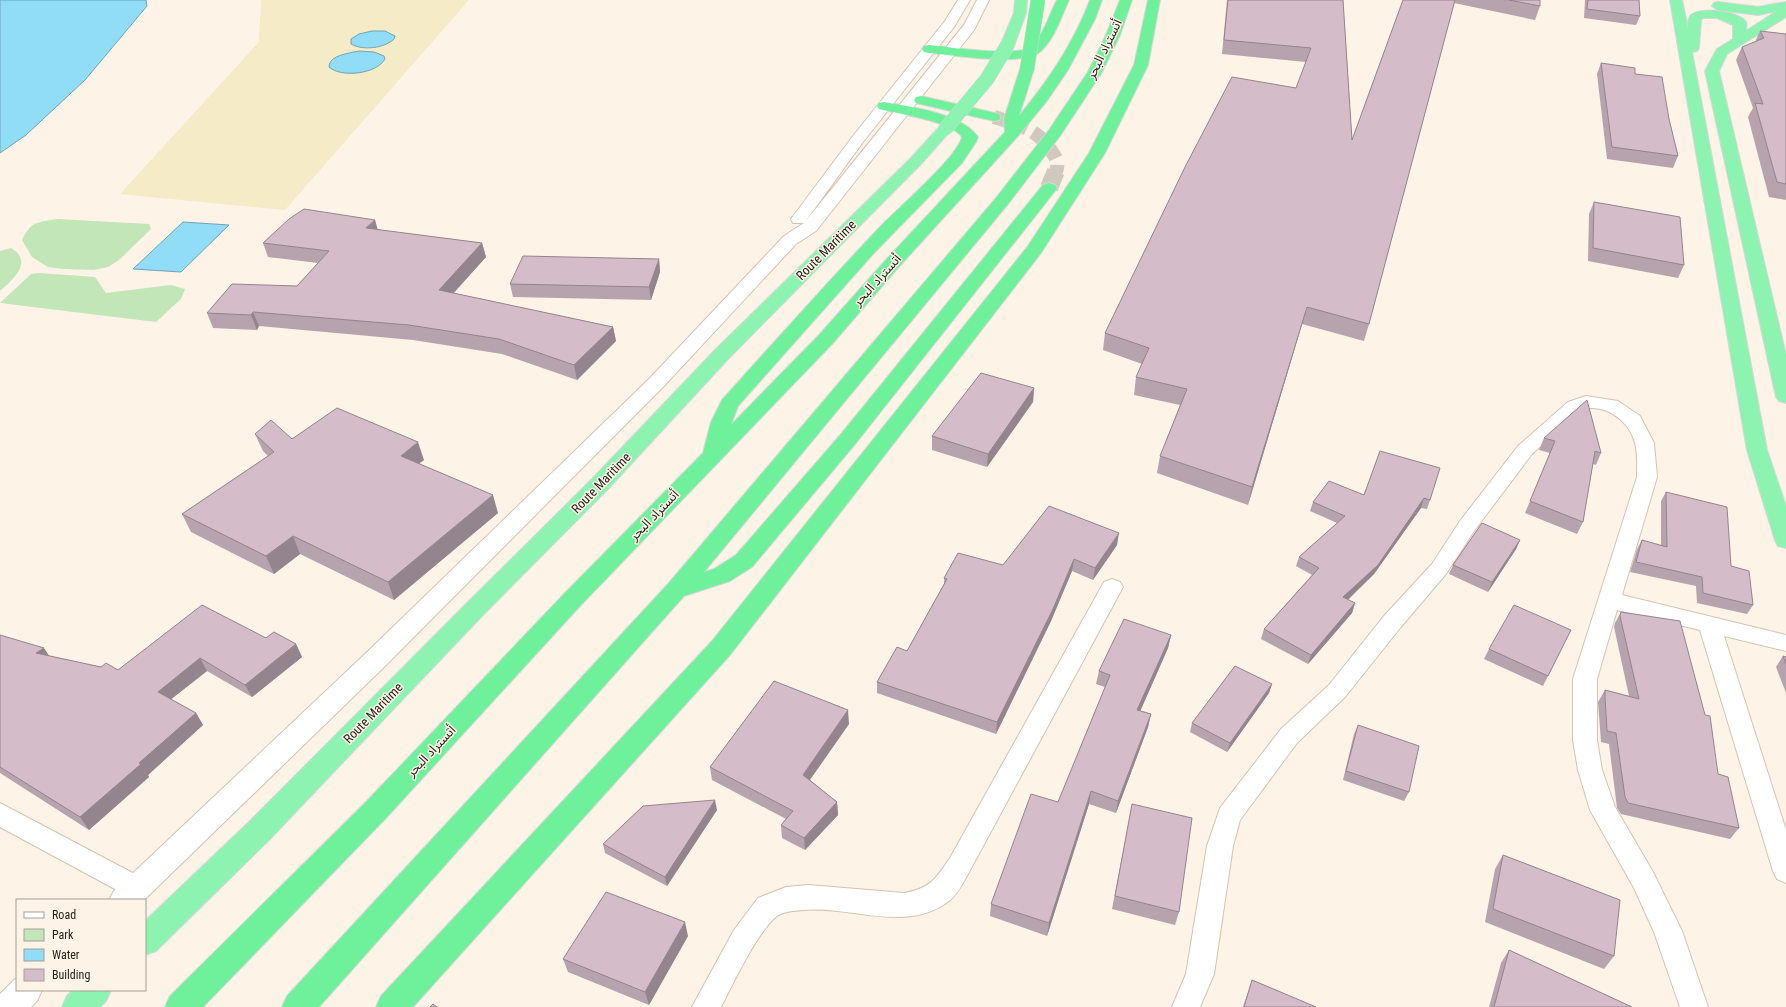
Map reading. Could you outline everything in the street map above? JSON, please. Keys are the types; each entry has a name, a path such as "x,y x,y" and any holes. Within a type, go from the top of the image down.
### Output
{"highway":[{"name":"Route Maritime","path":"146,940 260,830 474,610 600,484 722,354 916,161 978,92 1000,61 1020,13 1021,0"},
{"path":"1013,133 1011,119 1027,69 1038,0"},
{"path":"929,49 1010,56 1023,55 1032,52 1040,46 1063,0"},
{"name":"أتستراد البحر","path":"181,1007 377,810 572,600 826,339 890,266 1013,133 1041,98 1061,70 1088,19 1096,0"},
{"name":"أتستراد البحر","path":"298,1007 676,590 1002,201 1055,133 1095,72 1113,35 1126,0"},
{"path":"392,1007 721,648 1035,249 1098,153 1141,65 1154,0"},
{"path":"1676,0 1688,74 1757,450 1786,540"},
{"path":"1703,2 1713,5 1750,10 1766,10 1786,6"},
{"path":"1786,11 1722,52 1712,71 1786,394"},
{"path":"1688,74 1691,66 1695,19 1697,16 1721,15 1736,21 1741,26 1739,41"},
{"path":"889,100 994,117"},
{"path":"713,455 721,422 729,404 892,224 948,169 970,142 970,135 966,129 933,117 907,104"},
{"path":"676,590 722,575 744,561 849,438 1049,188"},
{"path":"78,1007 94,991"}],"street":[{"path":"790,240 795,226 812,201 889,100 948,27 964,0"},
{"path":"0,814 130,894 368,667 656,383 790,240 810,227 926,79 950,51 977,14 983,0"},
{"path":"1186,1007 1200,974 1220,846 1229,816 1289,736 1337,691 1392,622 1439,569 1467,526 1525,450 1574,406 1586,402 1612,406 1633,420 1645,443 1647,477 1585,679 1585,740 1590,770 1603,810 1644,880 1668,931 1694,1007"},
{"path":"706,1007 755,921 768,907 788,899 815,897 874,904 918,904 939,894 959,866 1112,587"},
{"path":"1609,600 1786,643"},
{"path":"1709,624 1786,871"},
{"path":"9,1007 25,991"}],"green space":[{"path":"58,219 149,224 151,229 119,260 108,267 94,270 63,269 48,267 32,257 22,240 32,226 40,222"},
{"path":"11,248 18,253 21,259 21,264 15,276 0,291 0,251"},
{"path":"38,273 95,277 106,293 171,285 185,289 181,299 156,322 0,303 31,274"}],"sand":[{"path":"261,0 469,0 285,210 120,194 259,42"}],"water":[{"path":"0,0 146,0 147,6 85,80 26,135 0,153"},
{"path":"372,31 385,31 395,36 394,39 385,45 374,48 351,44 351,39 359,34"},
{"path":"359,51 374,52 384,56 385,59 375,68 358,73 342,72 329,67 332,60 336,57"},
{"path":"183,222 229,225 181,272 133,269"}],"building":[{"path":"1228,0 1343,0 1352,140 1403,0 1455,0 1369,324 1307,307 1252,487 1160,456 1187,389 1136,377 1149,348 1105,333 1186,165 1232,77 1296,88 1311,48 1224,40"},
{"path":"1509,0 1540,0 1540,6"},
{"path":"1588,0 1639,0 1640,16 1587,9"},
{"path":"1760,31 1786,34 1786,184 1777,182 1755,103 1763,104 1742,47 1764,38"},
{"path":"1601,63 1635,68 1635,74 1662,77 1669,119 1678,156 1612,147"},
{"path":"1594,202 1680,217 1684,265 1593,248"},
{"path":"304,209 375,220 366,228 482,243 439,290 613,327 574,365 499,339 409,325 253,312 251,315 207,313 232,284 297,286 329,251 263,243 289,219"},
{"path":"523,256 659,259 649,287 510,284"},
{"path":"981,373 1034,388 988,454 932,436"},
{"path":"1587,400 1601,453 1595,451 1583,522 1530,501 1555,441 1544,438"},
{"path":"337,408 418,442 401,456 493,495 388,582 293,536 266,556 182,514 274,452 255,434 271,420 292,439"},
{"path":"1380,451 1440,468 1430,500 1424,498 1378,565 1343,597 1355,603 1311,655 1264,629 1319,568 1299,557 1345,516 1313,502 1329,481 1364,495"},
{"path":"1666,492 1727,507 1731,566 1749,571 1753,605 1703,593 1702,577 1636,562 1642,540 1667,547"},
{"path":"1049,506 1119,533 1095,568 1074,559 1053,609 997,722 877,682 897,647 907,651 947,579 944,578 958,553 1003,565"},
{"path":"1482,523 1520,540 1492,582 1453,565"},
{"path":"202,605 266,638 274,632 296,644 245,685 200,658 158,692 196,713 139,763 141,764 80,817 0,767 0,635 44,648 36,653 101,667 106,663 118,670"},
{"path":"1514,605 1571,630 1548,676 1489,649"},
{"path":"1621,612 1680,621 1705,715 1710,716 1718,774 1728,777 1739,828 1628,803 1625,797 1616,733 1607,731 1605,697 1605,690 1639,699 1620,616"},
{"path":"1124,619 1171,635 1137,710 1151,714 1118,801 1091,791 1049,923 991,904 1031,794 1058,802 1110,675 1099,671"},
{"path":"1783,656 1786,657 1786,664"},
{"path":"1235,666 1272,684 1230,743 1192,723"},
{"path":"774,681 848,710 803,775 837,802 804,838 781,825 793,811 710,767"},
{"path":"1358,725 1419,746 1409,792 1346,771"},
{"path":"715,800 665,877 603,844 643,806"},
{"path":"1132,804 1192,818 1179,912 1115,896"},
{"path":"1503,855 1620,900 1614,956 1493,909"},
{"path":"606,892 685,922 645,992 563,959"},
{"path":"1509,950 1632,1007 1494,1007"},
{"path":"1252,980 1316,1007 1244,1007"},
{"path":"433,1004 437,1007 430,1007"}],"tunnel":[{"path":"994,117 1012,122 1034,132 1054,154 1057,164 1056,172"},
{"path":"1049,188 1056,171"}]}
